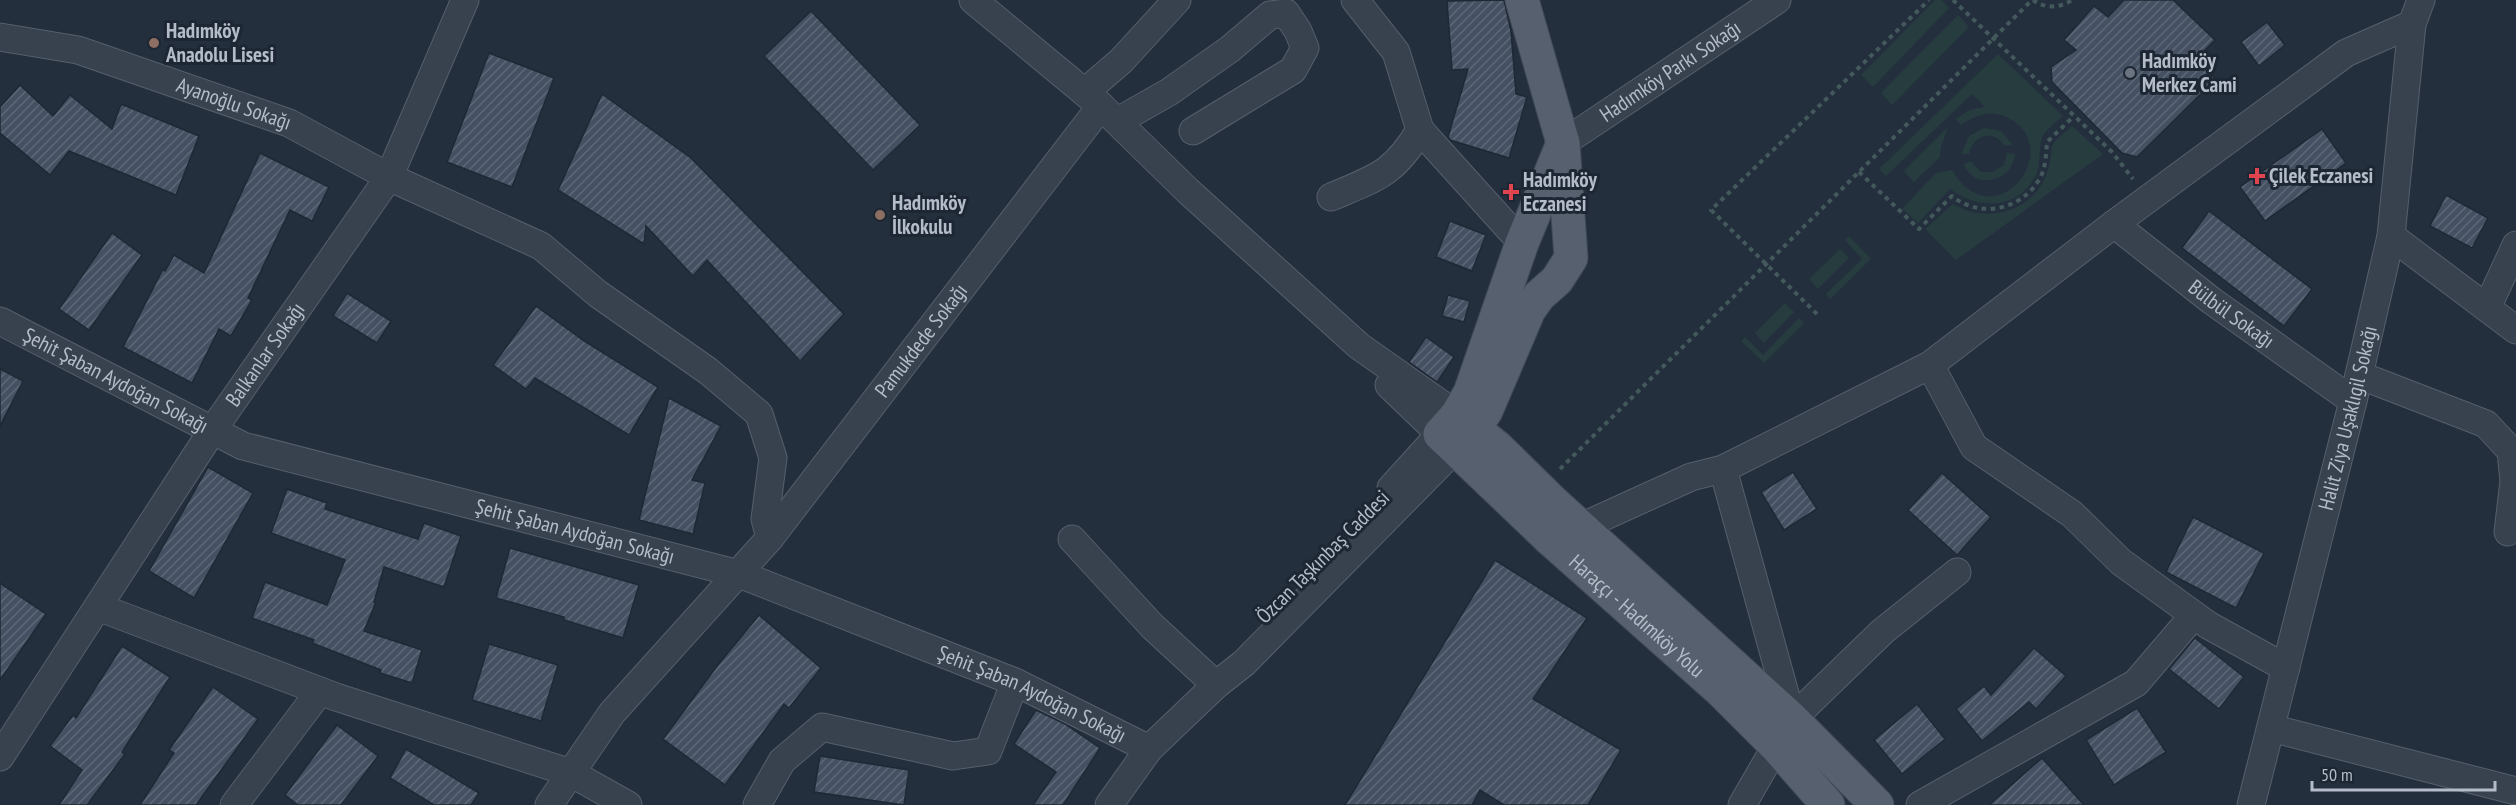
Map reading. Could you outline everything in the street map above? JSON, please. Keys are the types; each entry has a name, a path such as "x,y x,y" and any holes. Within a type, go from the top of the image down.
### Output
{"main road":[{"path":"1457,431 1486,411 1529,310 1539,296 1557,280 1571,258 1563,143 1522,0"},
{"path":"1457,431 1522,243 1563,143"},
{"path":"1457,431 1581,527 1784,733 1877,805"},
{"name":"Haraççı - Hadımköy Yolu","path":"1457,431 1551,540 1721,691 1784,733 1828,805"}],"street":[{"name":"Balkanlar Sokağı","path":"0,757 212,431 389,177 465,0"},
{"path":"973,0 1101,106 1188,190 1359,346 1457,431"},
{"path":"1101,106 1121,61 1177,0"},
{"path":"1355,0 1396,52 1420,130 1522,243"},
{"name":"Hadımköy Parkı Sokağı","path":"1563,143 1777,0"},
{"path":"1581,527 1691,477 1723,469 1930,365 2114,224 2346,53 2416,12"},
{"name":"Halit Ziya Uşaklıgil Sokağı","path":"2251,805 2353,401 2391,236 2416,12"},
{"path":"1101,106 1169,92 1230,49 1270,15 1286,13 1298,30 1305,48 1293,70 1193,131"},
{"name":"Ayanoğlu Sokağı","path":"0,37 78,50 289,123 389,177 541,246 598,294 708,371 759,414 773,458 765,519 770,538"},
{"name":"Pamukdede Sokağı","path":"549,805 612,713 770,538 1101,106"},
{"path":"1331,197 1381,176 1407,152 1420,130"},
{"name":"Bülbül Sokağı","path":"2114,224 2212,302 2353,401"},
{"path":"2391,236 2516,330"},
{"path":"2487,308 2516,245"},
{"name":"Şehit Şaban Aydoğan Sokağı","path":"0,321 243,446 739,574 1015,682 1149,749"},
{"path":"1930,365 1974,447 2073,514 2121,562 2194,615 2286,668"},
{"path":"2359,375 2486,424 2511,451 2514,481 2508,532"},
{"name":"Özcan Taşkınbaş Caddesi","path":"1108,805 1149,749 1216,685 1244,663 1457,431"},
{"path":"1723,469 1784,733"},
{"path":"1072,539 1152,626 1216,685"},
{"path":"1742,805 1784,733 1883,631 1957,572"},
{"path":"98,607 320,691 571,774 628,805"},
{"path":"1920,805 2136,683 2194,615"},
{"path":"757,805 782,761 822,727 953,756 988,751 1015,682"},
{"path":"234,805 320,691"},
{"path":"2271,728 2516,790"}],"path":[{"path":"1817,314 1710,210 1929,0"},
{"path":"1953,0 2112,152 2148,199"},
{"path":"1554,475 2032,0 2048,6 2059,6 2072,0"},
{"path":"1859,172 1918,230 1952,196 1969,207 1982,209 1993,209 2016,203 2040,178 2050,138 2074,116"}],"green space":[{"path":"1935,0 1941,0 1949,8 1873,87 1861,75"},
{"path":"1958,15 1969,27 1892,105 1881,93"},
{"path":"1998,54 2063,116 2043,136 2037,173 2030,185 2020,194 1998,203 1973,201 1950,189 1918,223 1902,209 1936,173 1952,170 1969,190 1988,196 2005,192 2019,181 2028,165 2030,147 2023,129 2004,116 1993,113 1982,114 1961,125 1956,119 1969,110 1985,107 1972,94 1886,176 1879,169"},
{"path":"2072,126 2103,154 1956,260 1925,229 1953,204 1964,210 1989,214 2014,208 2025,202 2043,182 2053,143"},
{"path":"1948,127 1940,157 1914,182 1904,171"},
{"path":"1984,128 2001,131 2013,145 2005,146 1995,137 1984,136 1975,142 1969,154 1961,154 1969,136"},
{"path":"2007,153 2015,154 2013,163 2008,171 1993,180 1976,178 1969,173 1964,164 1971,161 1981,172 1993,172 2004,165"},
{"path":"1849,236 1871,259 1830,299 1826,294 1862,259 1845,240"},
{"path":"1840,249 1849,258 1818,289 1809,279"},
{"path":"1785,303 1794,312 1764,343 1755,333"},
{"path":"1799,318 1804,323 1764,363 1741,341 1745,337 1763,355"}],"building":[{"path":"1504,0 1511,31 1516,94 1527,97 1509,158 1450,140 1448,137 1468,69 1452,70 1447,1"},
{"name":"Hadımköy Merkez Cami","path":"2124,0 2173,0 2215,40 2195,60 2216,79 2137,157 2122,153 2052,82 2051,67 2076,50 2064,40 2094,6 2108,17"},
{"path":"811,11 920,125 873,170 764,56"},
{"path":"2267,22 2285,45 2259,66 2241,42"},
{"path":"489,53 554,78 512,187 447,162"},
{"path":"20,85 53,116 70,95 112,129 121,104 199,136 176,195 69,151 50,175 0,133 0,107"},
{"path":"602,94 691,158 844,314 800,361 707,260 693,276 646,226 644,244 558,190"},
{"path":"2322,129 2346,163 2265,221 2240,187"},
{"path":"260,153 329,187 312,221 290,210 248,298 252,300 231,336 219,329 192,383 123,347 163,269 165,271 174,255 204,273"},
{"path":"2446,195 2488,218 2472,248 2430,226"},
{"path":"2209,211 2312,289 2284,326 2182,248"},
{"path":"1450,221 1486,235 1472,271 1436,257"},
{"path":"112,233 142,255 89,330 59,309"},
{"path":"347,293 391,321 377,343 333,316"},
{"path":"1448,295 1470,301 1464,322 1442,316"},
{"path":"536,306 584,341 658,387 629,435 535,378 526,389 493,365"},
{"path":"1426,337 1454,357 1437,382 1409,362"},
{"path":"0,369 23,381 0,426"},
{"path":"669,398 721,426 692,480 705,483 693,534 639,520"},
{"path":"208,467 253,493 194,598 149,571"},
{"path":"1793,472 1817,509 1784,530 1761,492"},
{"path":"1942,473 1991,517 1957,555 1908,510"},
{"path":"287,489 327,503 325,509 418,539 424,523 461,536 444,587 384,567 374,602 376,602 364,631 422,650 412,683 380,673 381,670 312,643 314,640 252,618 265,582 327,605 345,560 271,533"},
{"path":"2193,517 2264,553 2236,608 2166,572"},
{"path":"510,548 639,585 623,638 564,620 564,617 496,598"},
{"path":"1495,560 1587,618 1533,699 1621,750 1588,805 1504,805 1480,790 1472,805 1345,805"},
{"path":"0,583 46,614 0,680"},
{"path":"759,615 821,668 789,708 784,704 725,785 663,739 717,666"},
{"path":"2195,638 2244,677 2219,709 2169,669"},
{"path":"489,644 558,665 541,721 472,700"},
{"path":"122,646 170,677 122,752 125,754 87,805 59,805 82,770 50,746 73,715 76,718"},
{"path":"2034,648 2066,676 2036,709 2029,702 1982,741 1956,709 1984,686 1991,695"},
{"path":"213,687 258,719 196,805 140,805 174,753 169,750"},
{"path":"1917,704 1945,739 1902,774 1874,740"},
{"path":"2137,708 2166,752 2114,785 2086,740"},
{"path":"1036,710 1065,724 1100,748 1063,805 1033,805 1056,772 1014,744"},
{"path":"337,725 378,756 341,805 298,805 285,795"},
{"path":"406,749 479,793 471,805 434,805 390,778"},
{"path":"820,756 909,770 904,805 814,792"},
{"path":"2042,758 2084,805 1989,805"}],"place":[{"name":"Hadımköy Anadolu Lisesi","path":"154,43"},
{"name":"Hadımköy Merkez Cami","path":"2130,73"},
{"name":"Çilek Eczanesi","path":"2257,176"},
{"name":"Hadımköy Eczanesi","path":"1511,192"},
{"name":"Hadımköy İlkokulu","path":"880,215"}]}
